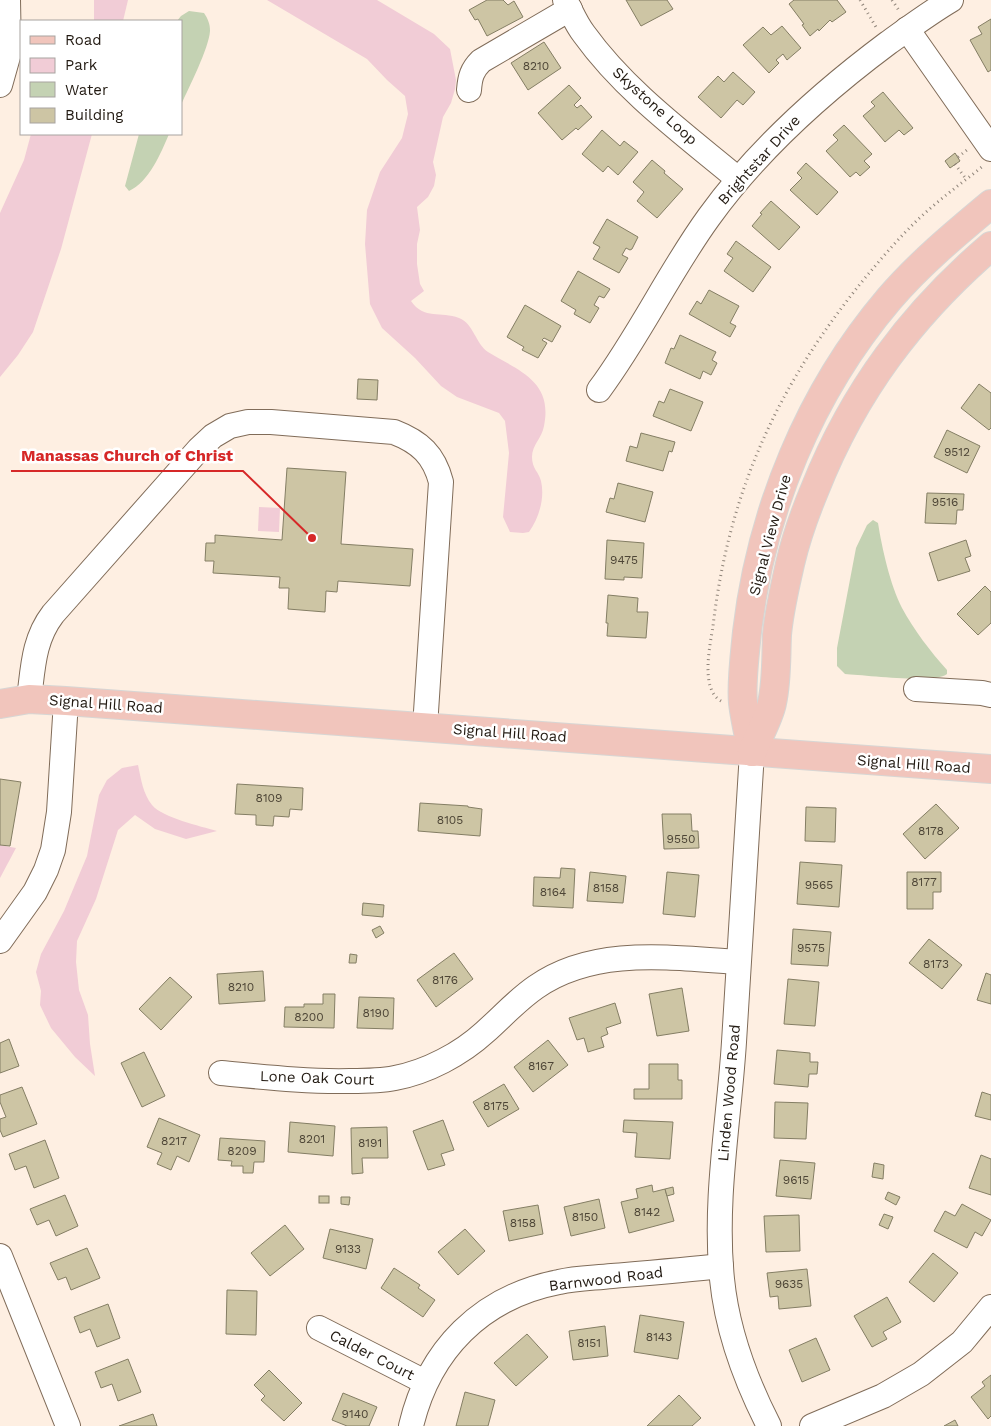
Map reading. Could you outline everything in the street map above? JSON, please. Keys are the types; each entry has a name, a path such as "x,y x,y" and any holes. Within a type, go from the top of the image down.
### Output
{"main road":[{"name":"Signal View Drive","path":"752,752 743,702 748,627 755,581 767,532 788,468 827,386 861,335 888,300 917,268 991,204"},
{"name":"Signal View Drive","path":"752,752 772,704 778,632 790,562 802,521 842,428 894,347 926,307 963,270 991,246"},
{"name":"Signal Hill Road","path":"0,691 29,699 991,769"},
{"name":"Signal Hill Road","path":"0,704 29,699"}],"street":[{"path":"0,85 9,53 8,0"},
{"name":"Brightstar Drive","path":"599,390 624,356 670,276 703,226 738,179 778,136 821,96 907,29 950,0"},
{"path":"469,90 470,77 474,68 482,61 568,5"},
{"name":"Skystone Loop","path":"568,5 582,32 603,59 631,88 738,179"},
{"path":"907,29 991,149"},
{"path":"29,699 38,642 46,622 57,609 199,449 213,436 230,426 248,422 271,422 394,432 419,445 432,459 441,482 425,727"},
{"path":"916,689 991,695"},
{"path":"0,941 8,913 35,892 53,850 59,812 66,701"},
{"name":"Linden Wood Road","path":"752,752 734,1044 722,1172 720,1235 721,1266 732,1332 745,1373 769,1426"},
{"name":"Lone Oak Court","path":"221,1073 327,1081 375,1081 396,1078 428,1068 449,1058 473,1042 510,1007 537,986 576,968 606,960 636,956 738,962"},
{"path":"0,1256 68,1426"},
{"name":"Barnwood Road","path":"411,1426 416,1404 425,1382 448,1346 459,1333 509,1299 560,1281 721,1266"},
{"path":"812,1426 883,1396 921,1374 962,1342 991,1307"},
{"name":"Calder Court","path":"319,1328 425,1382"}],"path":[{"path":"860,0 886,45"},
{"path":"955,164 966,179"}],"green space":[{"path":"94,0 128,0 123,20 94,20"},
{"path":"267,0 377,0 434,34 450,49 456,80 455,89 451,103 443,117 433,162 436,175 434,186 428,197 417,207 420,230 417,244 417,264 420,284 424,291 411,301 421,311 452,316 464,321 488,352 522,372 538,388 543,398 545,411 544,426 532,457 533,465 541,481 542,501 536,521 529,532 510,532 503,517 509,453 505,421 499,413 457,397 441,386 415,358 382,328 370,304 365,244 367,210 380,172 402,138 408,114 405,96 367,59"},
{"path":"31,135 92,135 61,249 33,332 18,355 0,377 0,213 24,160"},
{"path":"259,507 280,508 279,532 258,531"},
{"path":"138,765 146,796 157,810 182,821 217,831 186,839 155,829 135,815 118,830 96,899 77,941 76,962 79,990 88,1015 95,1076 75,1057 51,1028 40,1005 41,991 36,972 41,954 64,911 87,856 99,795 107,780 122,768"},
{"path":"0,845 16,848 0,878"}],"water":[{"path":"189,11 204,13 210,26 209,38 182,103 182,20 178,20"},
{"path":"139,135 169,135 158,158 143,181 129,191 125,186"},
{"path":"873,520 878,523 890,578 902,608 923,640 947,670 947,674 940,677 914,679 882,677 845,674 837,666 837,648 856,548 867,525"}],"building":[{"path":"487,0 503,0 508,5 514,1 523,17 487,36 478,19 475,20 469,10"},
{"path":"626,0 667,0 673,9 641,26"},
{"path":"794,0 837,0 846,12 832,22 830,20 819,31 818,29 810,36 802,25 804,24 789,4"},
{"path":"991,19 991,70 988,72 970,40 982,34 978,27"},
{"path":"782,26 801,48 787,60 783,54 776,60 779,63 769,73 743,45 763,27 771,35"},
{"path":"544,42 561,68 528,90 511,63"},
{"path":"733,72 755,92 743,105 737,100 721,118 698,97 718,76 724,82"},
{"path":"569,85 581,98 574,105 577,108 581,105 592,117 578,130 576,128 562,140 538,113"},
{"path":"883,92 913,128 904,135 899,130 885,142 863,116 875,106 871,102"},
{"path":"844,125 872,154 864,161 870,167 860,176 856,172 850,177 826,151 838,140 833,135"},
{"path":"602,130 620,146 624,141 638,152 618,175 608,166 603,172 582,154"},
{"path":"955,153 960,161 950,168 945,161"},
{"path":"652,160 683,189 657,218 637,201 644,192 633,182"},
{"path":"806,163 838,192 817,215 790,190 802,178 797,173"},
{"path":"771,201 800,227 779,250 752,226"},
{"path":"607,219 638,237 632,249 626,248 622,255 628,258 619,273 593,259 600,247 593,243"},
{"path":"736,241 771,267 753,292 724,271 733,258 727,254"},
{"path":"578,271 610,289 604,298 599,296 594,305 599,308 590,323 574,314 576,310 561,301"},
{"path":"709,290 739,306 730,323 736,326 730,337 689,314 697,301 701,304"},
{"path":"525,305 561,326 552,342 544,338 542,340 547,343 538,358 522,350 524,347 507,337"},
{"path":"680,335 716,352 712,360 717,363 711,375 703,371 700,379 665,363 671,348 674,349"},
{"path":"358,379 378,380 377,400 357,399"},
{"path":"979,384 991,393 991,428 989,430 961,408"},
{"path":"670,389 703,402 691,431 653,416 659,401 664,403"},
{"path":"947,430 980,446 967,473 934,457"},
{"path":"641,433 675,442 672,452 669,451 663,471 626,461 630,446 637,448"},
{"path":"287,468 346,472 341,544 413,549 410,586 338,581 337,592 326,591 325,612 288,609 289,588 279,588 280,577 213,573 214,561 205,561 206,543 215,543 215,535 282,540"},
{"path":"618,483 653,492 645,522 606,512 610,498 614,499"},
{"path":"927,493 964,494 963,510 957,510 956,524 925,523"},
{"path":"607,540 644,543 642,578 624,577 624,580 605,579"},
{"path":"966,540 971,556 965,558 970,571 938,581 929,553"},
{"path":"985,586 991,592 991,623 978,635 957,614"},
{"path":"608,595 638,598 637,612 648,612 646,638 607,636"},
{"path":"0,779 21,782 10,846 0,845"},
{"path":"237,784 303,788 302,810 290,809 289,817 274,816 273,826 256,825 256,815 235,814"},
{"path":"420,803 468,806 482,809 480,836 418,831"},
{"path":"936,804 959,828 925,859 903,834"},
{"path":"806,807 836,808 835,842 805,841"},
{"path":"662,814 691,814 692,831 698,831 699,848 664,849"},
{"path":"800,862 842,865 839,907 797,904"},
{"path":"561,868 575,869 573,908 533,906 534,877 560,878"},
{"path":"590,872 626,876 623,903 587,901"},
{"path":"667,872 699,875 695,917 663,914"},
{"path":"907,872 941,872 941,892 933,892 933,909 907,909"},
{"path":"363,903 384,905 383,917 362,915"},
{"path":"380,926 384,933 376,938 372,930"},
{"path":"793,929 831,932 828,966 791,964"},
{"path":"929,939 962,965 942,989 909,963"},
{"path":"454,953 473,979 436,1007 417,980"},
{"path":"350,954 357,955 356,963 349,963"},
{"path":"263,971 265,1001 219,1004 217,974"},
{"path":"986,973 991,975 991,1004 977,1000"},
{"path":"170,977 192,997 161,1030 139,1009"},
{"path":"788,979 819,982 815,1026 784,1024"},
{"path":"682,988 689,1031 657,1036 649,994"},
{"path":"323,994 335,994 334,1028 284,1027 285,1007 323,1004"},
{"path":"359,997 394,998 393,1029 357,1028"},
{"path":"615,1003 621,1023 606,1028 608,1034 601,1037 604,1047 588,1052 584,1038 577,1040 569,1018"},
{"path":"9,1039 19,1066 0,1073 0,1043"},
{"path":"548,1040 568,1065 533,1092 514,1067"},
{"path":"777,1050 810,1053 810,1062 818,1062 817,1074 809,1074 808,1087 774,1084"},
{"path":"144,1052 165,1096 142,1107 121,1063"},
{"path":"649,1064 678,1064 678,1080 682,1080 682,1099 634,1099 634,1089 649,1089"},
{"path":"504,1084 519,1109 488,1127 473,1102"},
{"path":"22,1087 37,1124 3,1137 0,1130 0,1119 6,1117 0,1102 0,1095"},
{"path":"982,1092 991,1095 991,1120 975,1116"},
{"path":"775,1102 808,1103 806,1139 774,1138"},
{"path":"159,1118 200,1135 189,1162 177,1156 171,1170 157,1164 162,1153 147,1147"},
{"path":"443,1120 454,1150 441,1154 445,1165 428,1170 413,1131"},
{"path":"624,1120 673,1122 670,1159 635,1157 637,1133 623,1132"},
{"path":"290,1122 335,1126 333,1156 288,1152"},
{"path":"387,1127 388,1158 362,1158 363,1173 352,1174 351,1128"},
{"path":"220,1138 265,1141 264,1162 254,1162 253,1173 243,1173 243,1166 231,1166 232,1161 218,1160"},
{"path":"45,1140 59,1178 34,1188 26,1166 15,1170 9,1154"},
{"path":"981,1155 991,1159 991,1195 969,1188"},
{"path":"780,1160 815,1163 811,1199 776,1196"},
{"path":"874,1163 884,1165 883,1179 872,1177"},
{"path":"652,1185 653,1192 665,1189 674,1221 629,1233 621,1202 638,1198 636,1189"},
{"path":"673,1187 674,1194 667,1196 665,1189"},
{"path":"888,1192 900,1197 896,1205 885,1199"},
{"path":"65,1195 78,1226 56,1236 49,1220 37,1225 30,1209"},
{"path":"319,1196 329,1196 329,1203 319,1203"},
{"path":"341,1197 350,1197 349,1205 341,1204"},
{"path":"599,1199 605,1228 571,1236 564,1207"},
{"path":"962,1204 991,1220 982,1236 975,1232 967,1248 934,1231 945,1211 955,1216"},
{"path":"538,1205 543,1234 509,1241 503,1211"},
{"path":"884,1214 893,1217 888,1229 879,1225"},
{"path":"799,1215 800,1251 766,1252 764,1216"},
{"path":"285,1225 304,1249 270,1276 251,1253"},
{"path":"330,1229 373,1239 366,1269 323,1258"},
{"path":"465,1229 485,1251 458,1275 438,1252"},
{"path":"87,1248 100,1278 71,1290 66,1277 58,1280 50,1263"},
{"path":"933,1253 958,1273 934,1302 909,1282"},
{"path":"394,1268 420,1285 418,1288 435,1300 423,1317 381,1288"},
{"path":"807,1269 811,1306 779,1309 778,1296 770,1297 767,1273"},
{"path":"227,1290 257,1291 256,1335 226,1334"},
{"path":"887,1297 901,1322 883,1332 887,1339 872,1347 854,1316"},
{"path":"108,1304 120,1338 97,1347 90,1329 80,1333 74,1317"},
{"path":"640,1315 684,1322 678,1359 634,1352"},
{"path":"605,1326 608,1356 573,1360 569,1331"},
{"path":"527,1334 548,1357 516,1386 494,1363"},
{"path":"816,1338 830,1370 802,1382 789,1350"},
{"path":"128,1359 141,1392 118,1401 112,1384 101,1388 95,1372"},
{"path":"269,1370 302,1403 284,1421 261,1400 265,1396 254,1385"},
{"path":"991,1375 991,1416 988,1419 971,1397 985,1386 982,1382"},
{"path":"465,1392 495,1400 488,1426 456,1426"},
{"path":"343,1393 377,1407 369,1426 347,1426 332,1420"},
{"path":"679,1395 701,1418 692,1426 647,1426"},
{"path":"153,1414 157,1426 119,1426"},
{"path":"955,1420 958,1426 944,1426"}],"place":[{"name":"Manassas Church of Christ","path":"312,538"}]}
